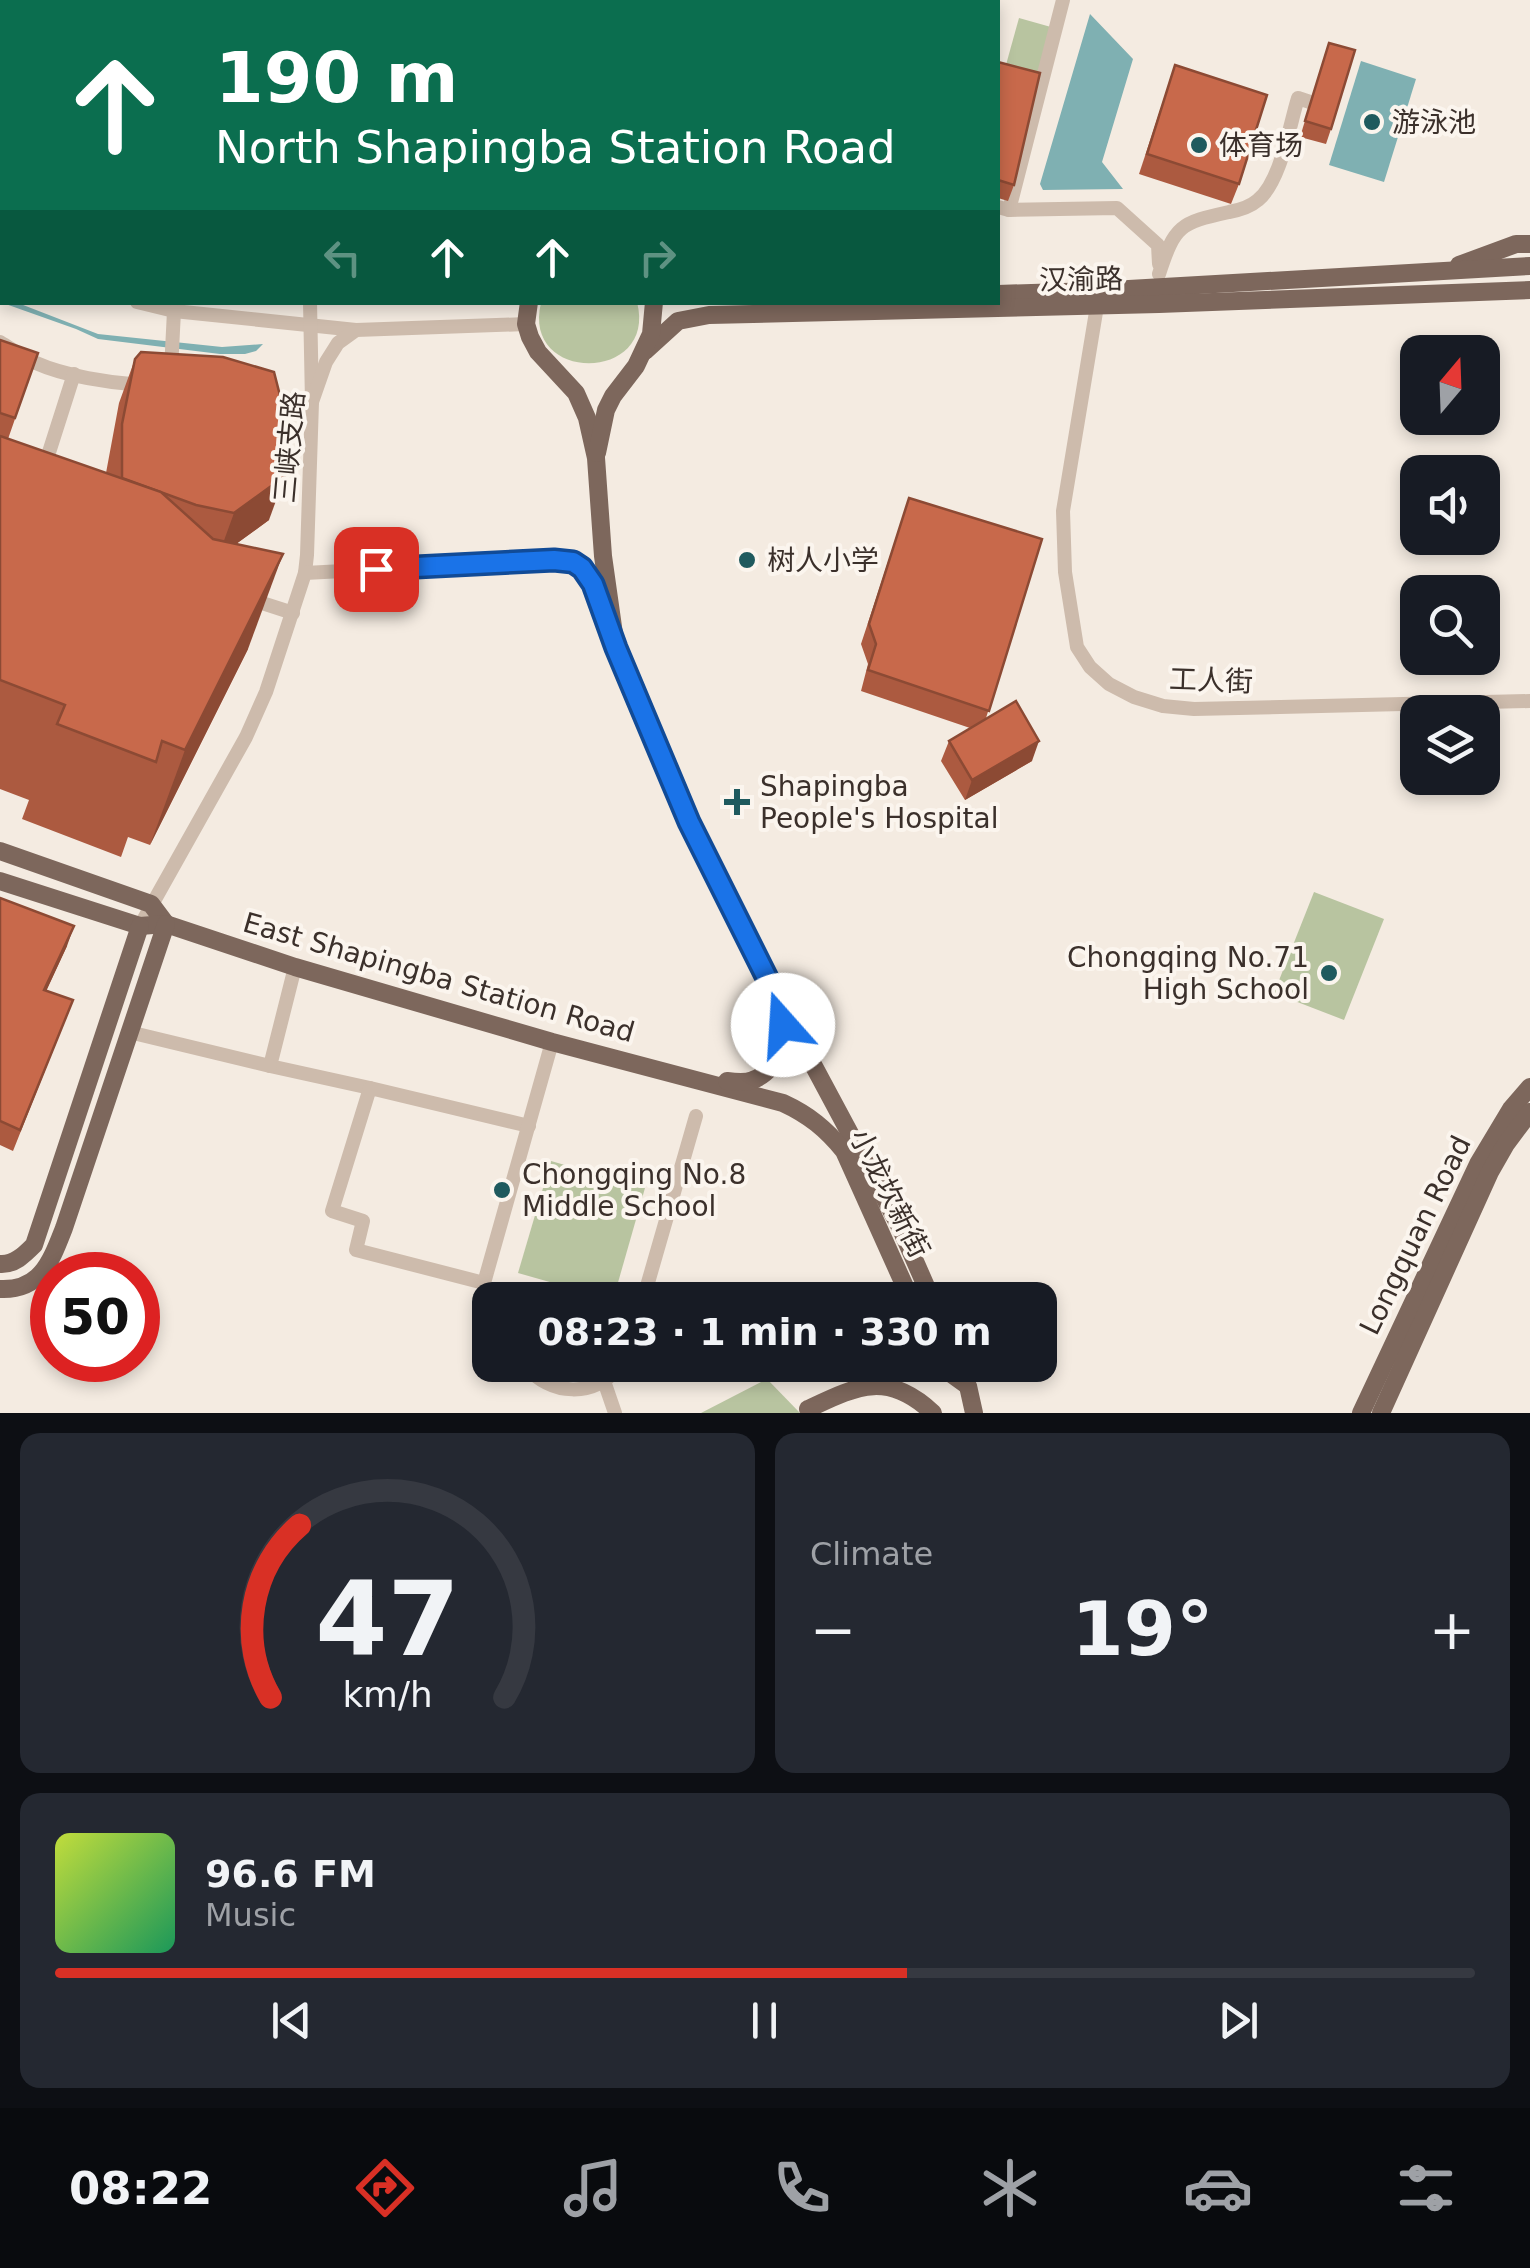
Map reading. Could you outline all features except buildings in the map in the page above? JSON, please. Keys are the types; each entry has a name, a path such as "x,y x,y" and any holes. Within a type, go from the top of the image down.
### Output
{"main road":[{"path":"1441,272 1516,244 1530,244"},
{"name":"汉渝路","path":"1000,294 1158,280 1530,266"},
{"name":"汉渝路","path":"645,351 678,321 710,315 1530,290"},
{"path":"528,305 526,324 538,352 576,393 586,418 596,458 603,556 616,648 689,822 772,988 900,1227 924,1282"},
{"path":"596,458 606,410 645,351 654,305"},
{"path":"0,851 152,904 166,924 50,1262 33,1283 0,1289"},
{"name":"East Shapingba Station Road","path":"0,880 140,926 166,924 296,967 697,1080"},
{"path":"0,1264 22,1257 34,1245 140,926"},
{"path":"697,1080 753,1080 772,1064 783,1037 783,1025 772,988"},
{"name":"小龙坎新街","path":"697,1080 783,1103 830,1134 844,1151 903,1282"},
{"name":"Longquan Road","path":"1361,1413 1478,1164 1511,1109 1530,1087"},
{"name":"Longquan Road","path":"1381,1413 1490,1172 1530,1112"},
{"path":"808,1410 862,1382"},
{"path":"962,1382 968,1386"},
{"path":"966,1382 978,1413"},
{"path":"855,1387 890,1387 933,1413"}],"street":[{"path":"1063,0 1003,208 1117,208 1158,245 1158,280"},
{"path":"1158,280 1170,241 1178,230 1196,220 1242,210 1259,199 1273,181 1298,98 1310,102"},
{"path":"149,305 356,330 526,324"},
{"path":"241,394 312,402 310,305"},
{"name":"工人街","path":"1097,306 1063,510 1064,572 1077,647 1090,667 1109,684 1134,697 1163,706 1194,709 1530,700"},
{"path":"0,342 36,363 74,374 124,384 162,385 174,311"},
{"name":"三峡支路","path":"140,926 246,737 266,692 294,612 307,555 312,402 326,362 338,342 356,330"},
{"path":"27,474 40,479 74,374"},
{"path":"304,572 573,562 593,584 616,648"},
{"path":"240,596 294,612"},
{"path":"270,1066 296,967"},
{"path":"129,1032 529,1126"},
{"path":"484,1282 552,1042"},
{"path":"370,1088 332,1211 363,1221 356,1250 480,1282"},
{"path":"648,1282 696,1116"},
{"path":"542,1382 572,1390 602,1382"},
{"path":"604,1382 615,1413"}],"green space":[{"path":"1019,18 1058,29 1043,83 1004,72"},
{"path":"541,305 637,305 638,329 628,348 611,359 589,363 568,360 551,348 540,330"},
{"path":"1314,892 1384,919 1344,1020 1274,993"},
{"path":"551,1161 645,1188 618,1282 550,1282 518,1273"},
{"path":"761,1382 770,1382 800,1413 701,1413"}],"water":[{"path":"1090,14 1133,59 1102,162 1123,189 1043,190 1040,184"},
{"name":"游泳池","path":"1361,61 1416,79 1384,182 1329,165"},
{"path":"8,305 23,305 98,334 222,347 263,344 245,354 220,354 98,339"}],"place":[{"name":"游泳池","path":"1372,122"},
{"name":"体育场","path":"1199,145"},
{"name":"树人小学","path":"747,560"},
{"name":"Shapingba People's Hospital","path":"737,802"},
{"name":"Chongqing No.71 High School","path":"1329,973"},
{"name":"Chongqing No.8 Middle School","path":"502,1190"}],"route":[{"path":"376,569 554,560 573,562 582,568 593,584 689,822 772,988 783,1025"}]}
